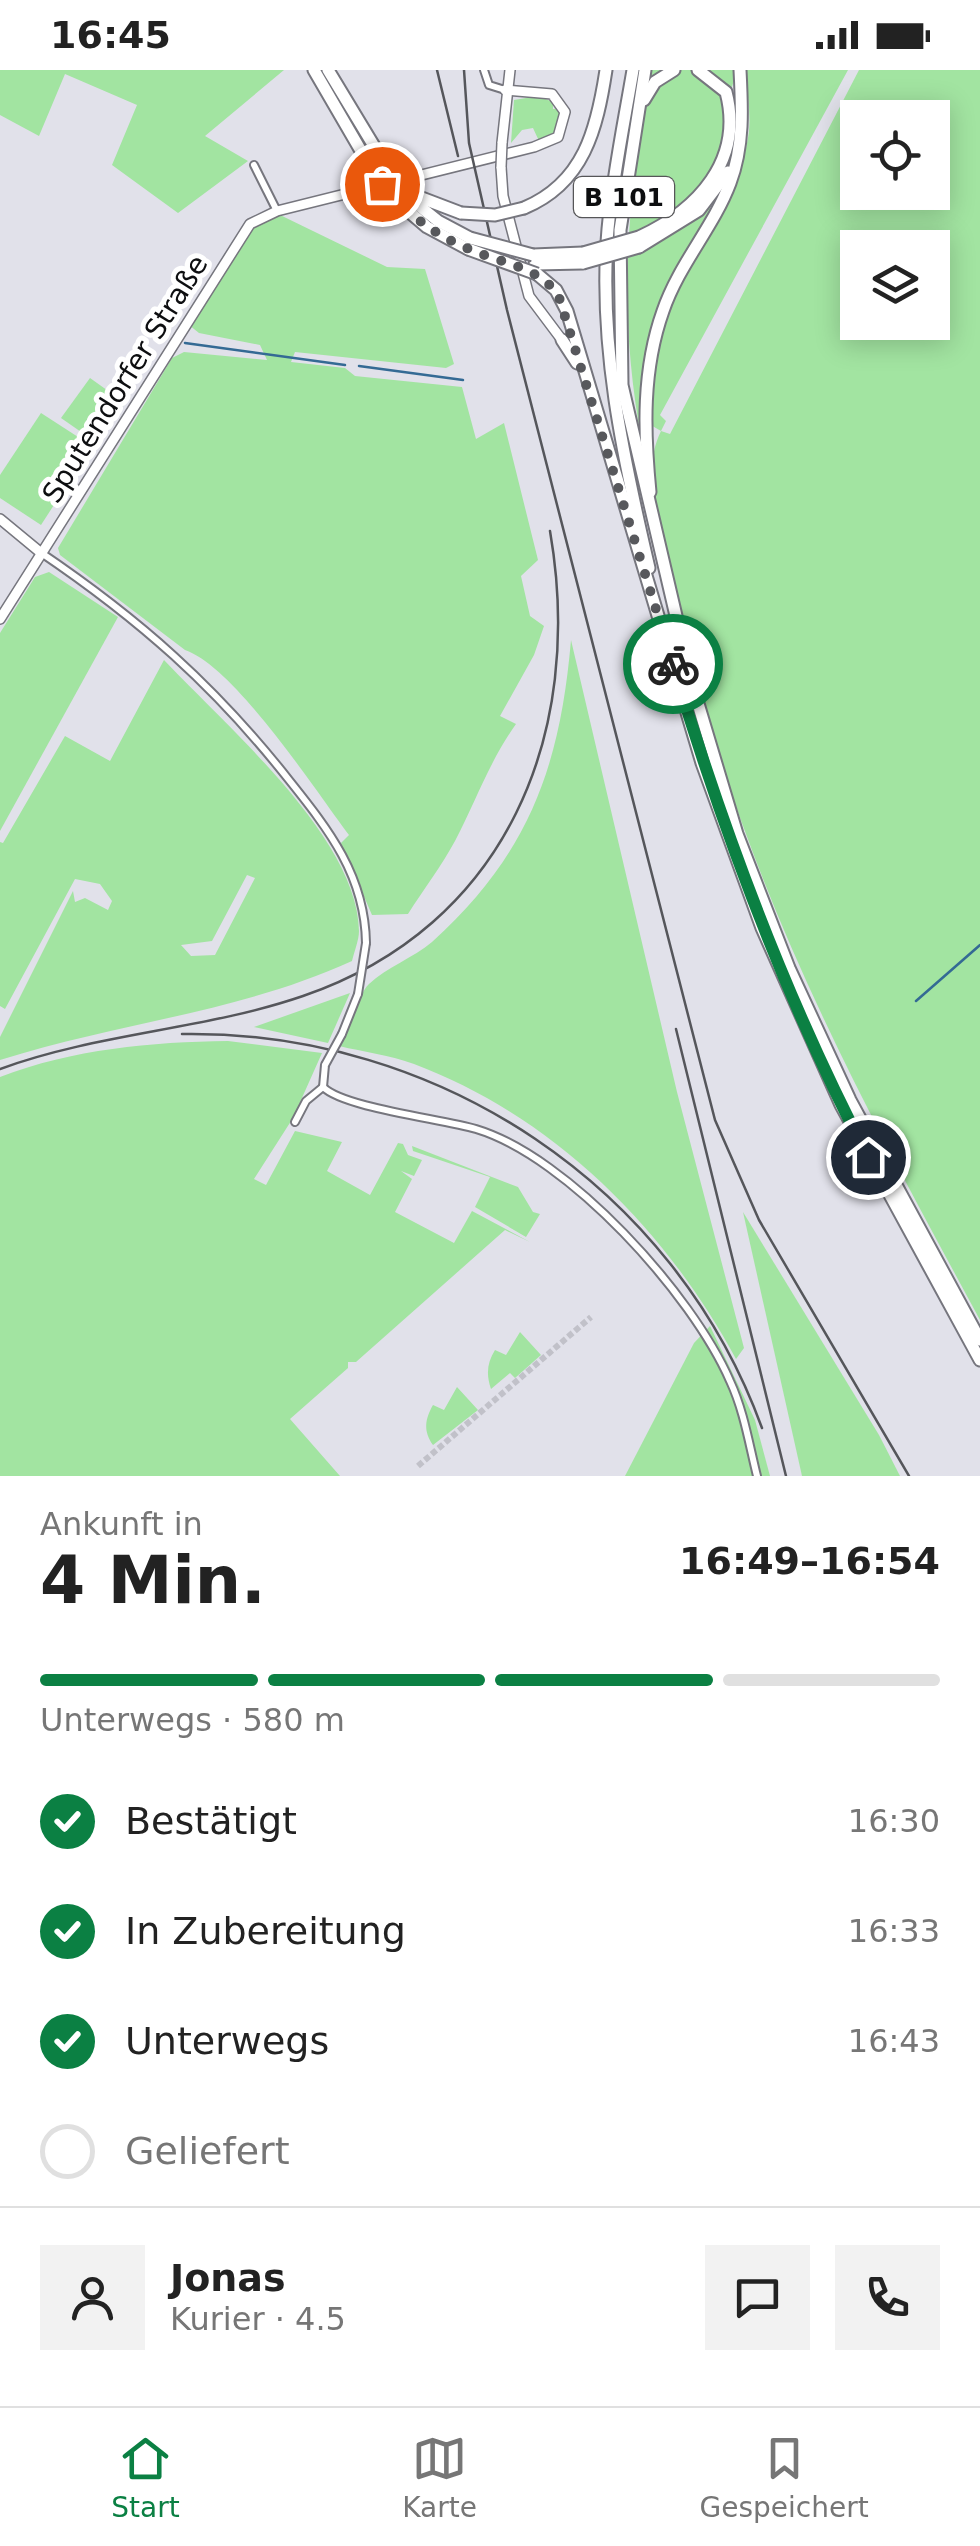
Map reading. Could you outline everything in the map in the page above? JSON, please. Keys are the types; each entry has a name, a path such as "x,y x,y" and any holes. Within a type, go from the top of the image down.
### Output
{"highway":[{"path":"314,70 393,198 428,227 508,262 535,264 583,258 639,242 699,210 735,160"},
{"path":"328,70 389,172 438,221 469,244 535,264 564,303 667,646"},
{"path":"414,197 461,213 495,215 524,208 560,186 582,161 595,130 606,70"},
{"name":"B 101","path":"633,70 608,230 606,309 612,385 667,646 727,838 792,1001 849,1120 980,1360"},
{"name":"B 101","path":"646,70 620,230 618,309 622,385 655,536 714,759 771,924 850,1100 980,1340"},
{"path":"638,113 655,82 674,70"},
{"path":"639,242 693,203 725,158 731,120 726,92 698,70"},
{"path":"729,70 741,97"},
{"path":"655,536 645,417 655,341 676,279 732,180 743,122 740,70"},
{"path":"562,340 584,376"}],"street":[{"path":"484,70 489,86 505,90"},
{"path":"510,70 502,142 503,196 529,296 562,340"},
{"name":"Sputendorfer Straße","path":"0,619 250,224 277,211 534,147 558,137 565,112 552,94 505,90"},
{"path":"254,164 277,211"},
{"path":"0,520 178,656 238,716 340,848 358,888 366,943 358,994 325,1065 323,1087 306,1101 295,1122"},
{"path":"323,1087 336,1096 490,1134 529,1156 594,1205 656,1269 710,1344 735,1393 757,1476"}],"green space":[{"path":"0,70 284,70 205,136 248,161 178,213 112,165 137,105 65,74 39,136 0,115"},
{"path":"652,70 737,70 726,107 726,139 716,167 697,194 711,209 666,296 642,443 629,346 628,256 636,166"},
{"path":"745,70 848,70 660,415 666,421 661,431 649,424 658,343 672,297 726,200 743,159 750,121"},
{"path":"859,70 980,70 980,1320 825,1021 770,897 724,771 706,707 659,523 652,466 661,431 670,434 840,107 840,210 950,210 950,100 843,100"},
{"path":"538,96 553,102 553,109 558,108 561,117 556,131 539,141 533,128 522,130 511,143 514,100"},
{"path":"278,214 387,267 425,269 454,364 446,368 295,352 291,362 345,368 355,376 462,387 476,439 504,423 538,560 521,576 530,616 544,626 534,655 500,716 516,724 490,767 450,851 408,914 372,915 341,843 349,835 250,704 205,661 60,555 58,548 172,358 184,352 267,360 260,345 199,333 189,325 250,228"},
{"path":"90,378 125,403 97,443 61,418"},
{"path":"41,413 92,446 41,525 0,498 0,475"},
{"path":"49,572 118,617 0,831 0,633 35,577"},
{"path":"571,640 677,1092 744,1348 736,1359 708,1311 641,1223 559,1146 514,1114 465,1087 405,1061 339,1046 369,984 432,942 493,876 516,841 548,768 566,686"},
{"path":"164,660 284,785 337,859 353,895 359,931 352,961 267,993 0,1060 0,1037 73,891 75,902 85,898 108,910 112,901 100,884 75,879 5,1009 0,1006 0,842 3,843 65,736 110,761","holes":["247,875 255,878 215,955 191,956 181,945 212,941"]},
{"path":"350,993 328,1043 254,1027"},
{"path":"228,1041 322,1053 293,1118 254,1179 266,1185 295,1131 342,1142 327,1171 370,1195 398,1143 403,1144 408,1155 422,1160 414,1176 401,1171 412,1179 395,1212 454,1243 472,1211 530,1242 505,1230 356,1362 348,1362 348,1368 290,1419 340,1476 0,1476 0,1077 112,1049"},
{"path":"412,1146 518,1187 533,1212 540,1214 526,1237 475,1207 490,1177 413,1151"},
{"path":"743,1212 879,1435 900,1476 802,1476"},
{"path":"710,1326 755,1420 770,1476 625,1476 694,1343"},
{"path":"520,1332 541,1355 515,1378 510,1373 491,1389 488,1369 492,1355 495,1350 506,1355"},
{"path":"457,1387 478,1410 433,1445 426,1430 430,1410 433,1405 444,1410"}],"waterway":[{"path":"185,343 345,365"},
{"path":"359,366 463,380"},
{"path":"916,1001 980,945"}],"tunnel":[{"path":"418,1466 591,1317"}],"railway":[{"path":"437,70 458,156"},
{"path":"464,70 469,143 507,310 715,1120 759,1220 909,1476"},
{"path":"0,1069 75,1047 228,1017 303,996 374,964 433,922 480,871 516,813 541,748 555,679 558,606 550,531"},
{"path":"676,1029 786,1476"},
{"path":"182,1034 277,1040 368,1060 455,1093 535,1139 607,1196 670,1264 722,1341 762,1428"}],"way so far":[{"path":"382,184 393,198 450,241 540,276 558,294 567,312 604,447 673,664"}],"route":[{"path":"673,664 727,838 762,928 809,1038 868,1157"}]}
